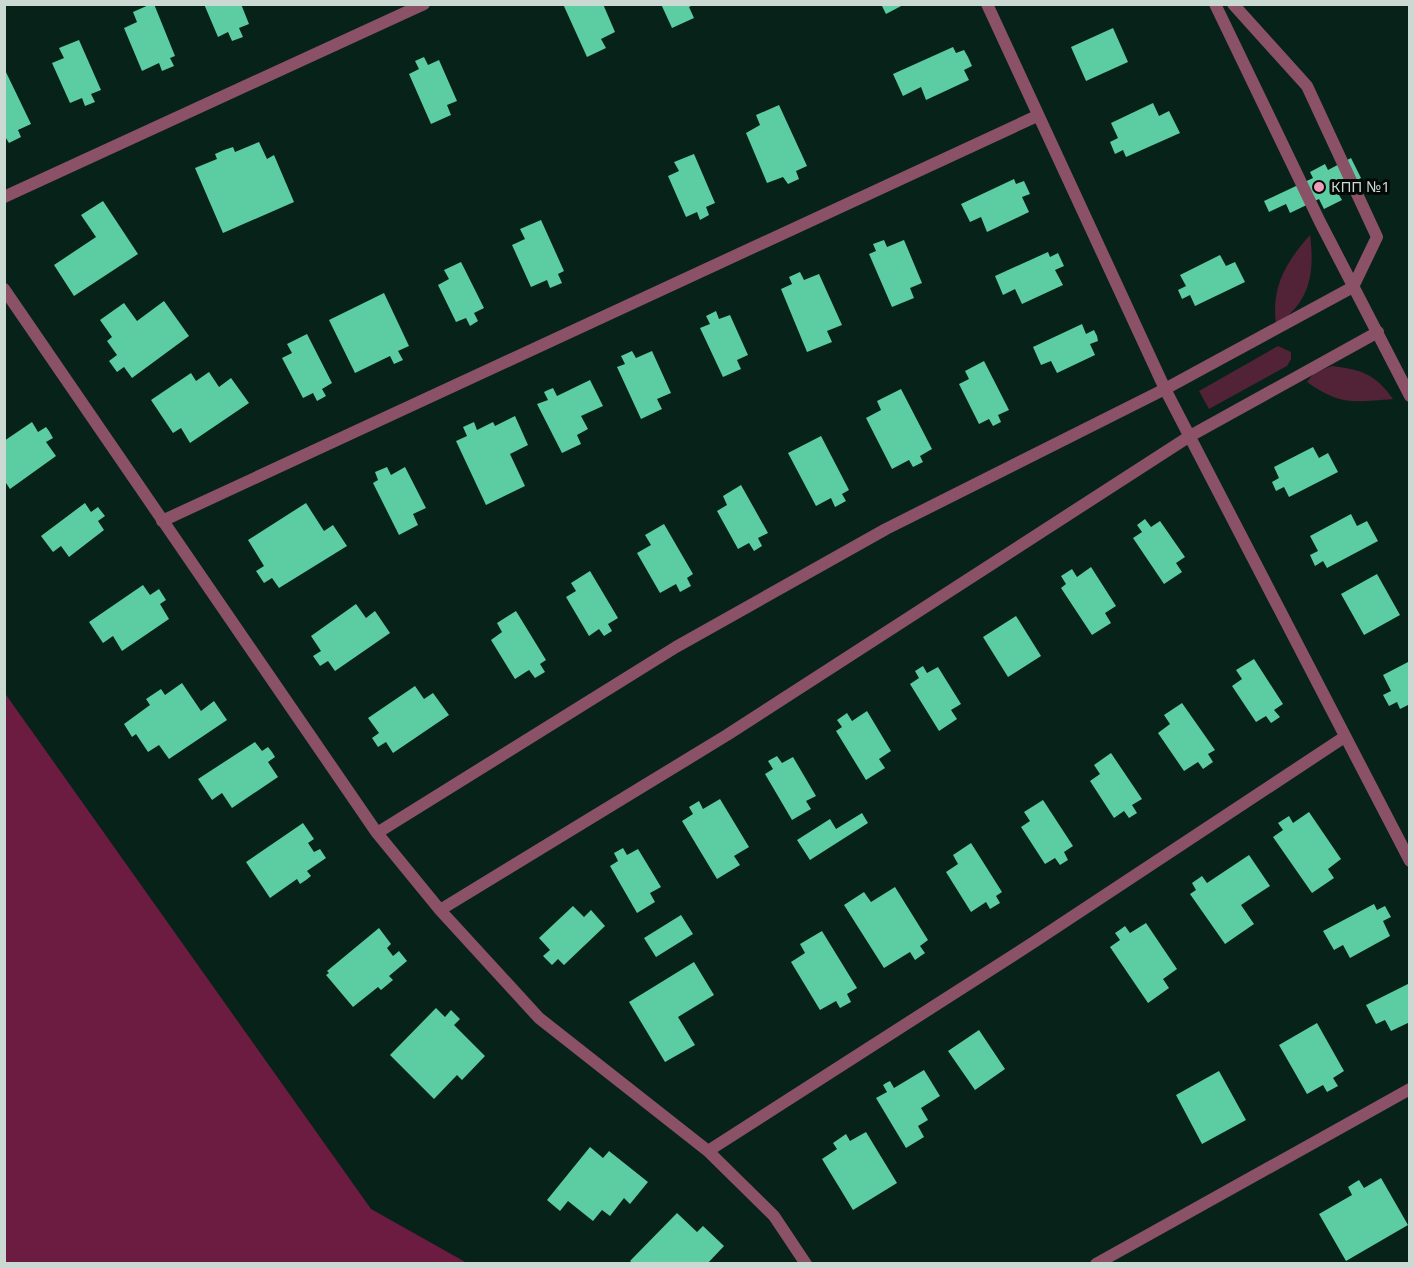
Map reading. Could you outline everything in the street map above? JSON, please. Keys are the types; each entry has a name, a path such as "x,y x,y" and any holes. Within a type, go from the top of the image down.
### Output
{"street":[{"path":"4,197 424,4"},
{"path":"987,4 1165,389 1343,738 1410,861"},
{"path":"1215,4 1353,287 1410,396"},
{"path":"377,833 676,647 886,529 1165,389 1353,287 1377,237 1307,86 1233,4"},
{"path":"162,521 1037,116"},
{"path":"4,289 377,833 440,910 539,1018 708,1151 774,1216 806,1263"},
{"path":"440,910 727,735 1190,436 1378,333"},
{"path":"708,1151 1024,949 1343,738"},
{"path":"1096,1263 1410,1089"}],"shaded area":[{"path":"1310,235 1312,262 1308,286 1296,307 1276,324 1276,298 1282,276 1287,265"},
{"path":"1278,346 1291,352 1291,359 1287,366 1209,409 1199,391"},
{"path":"1332,366 1352,369 1367,375 1380,384 1393,399 1348,401 1329,395 1307,382 1314,373"},
{"path":"4,692 371,1209 467,1263 5,1263"}],"building":[{"path":"154,4 175,56 170,58 174,66 162,71 159,63 142,71 124,28 137,22 133,12"},
{"path":"204,4 241,4 249,24 239,28 243,37 232,41 228,32 218,37"},
{"path":"563,4 603,4 615,32 601,39 606,48 587,57"},
{"path":"661,4 695,4 689,7 694,18 672,28"},
{"path":"881,4 905,4 886,14"},
{"path":"1113,28 1128,62 1086,81 1071,47"},
{"path":"79,40 101,90 91,94 95,102 85,106 82,98 70,103 52,63 64,58 59,48"},
{"path":"953,47 956,53 964,50 968,57 972,66 964,70 969,80 926,100 921,87 903,96 893,74"},
{"path":"424,57 428,65 439,60 457,101 447,105 451,115 431,124 409,74 419,69 415,61"},
{"path":"4,68 31,124 18,130 21,137 9,143 4,135"},
{"path":"1153,103 1159,116 1169,111 1180,133 1126,157 1123,150 1115,154 1110,142 1118,138 1111,123"},
{"path":"779,105 807,166 796,171 799,179 788,184 783,177 767,183 746,133 760,125 756,115"},
{"path":"259,142 267,159 274,155 294,202 223,233 195,168 217,159 215,154 224,150 233,147 235,152"},
{"path":"694,154 715,203 706,207 709,215 700,220 697,212 686,217 668,176 679,171 674,162"},
{"name":"КПП №1","path":"1351,158 1361,178 1336,190 1342,200 1324,209 1319,199 1290,213 1286,204 1269,212 1264,201 1313,178 1310,172 1325,164 1328,170"},
{"path":"1014,179 1016,184 1024,181 1030,194 1022,197 1029,212 987,232 981,217 970,222 961,204"},
{"path":"103,201 138,254 74,296 54,265 96,237 81,215"},
{"path":"541,220 564,271 558,274 562,283 550,288 547,280 531,287 512,245 525,239 520,229"},
{"path":"884,240 887,247 904,240 922,283 910,288 914,298 892,307 869,254 876,251 873,244"},
{"path":"1048,252 1050,257 1058,253 1064,266 1055,270 1063,285 1022,304 1015,289 1003,295 995,276"},
{"path":"1220,255 1226,266 1235,262 1245,282 1195,306 1190,295 1182,299 1178,290 1186,286 1180,275"},
{"path":"461,262 484,308 474,313 478,321 470,326 466,318 456,322 438,285 449,279 444,270"},
{"path":"800,272 804,280 819,274 842,325 827,331 832,342 807,352 781,289 792,284 789,277"},
{"path":"384,293 409,346 398,351 403,360 394,364 390,356 355,373 329,320"},
{"path":"164,301 189,336 132,378 124,367 117,372 109,361 117,355 107,341 112,337 100,320 124,303 137,321"},
{"path":"716,311 719,319 730,315 748,355 737,360 741,369 723,377 700,328 710,324 706,316"},
{"path":"1082,324 1086,334 1094,330 1097,336 1098,341 1090,344 1095,355 1057,373 1051,361 1041,365 1033,347"},
{"path":"307,334 332,383 322,389 326,396 317,401 313,393 303,398 282,358 292,353 287,344"},
{"path":"632,351 636,358 652,351 671,393 657,399 662,409 641,419 617,367 625,364 621,356"},
{"path":"984,361 1009,410 998,415 1001,422 993,426 989,419 979,424 959,384 969,379 965,371"},
{"path":"209,372 219,387 231,378 249,403 190,443 181,428 173,433 151,400 191,373 196,381"},
{"path":"590,380 603,406 581,416 588,429 577,435 581,444 562,453 537,404 548,400 544,392 548,390 553,388 557,396"},
{"path":"901,389 932,449 920,456 923,462 913,467 909,460 892,469 866,418 881,410 877,401"},
{"path":"515,416 528,445 510,454 525,486 486,505 456,441 467,436 463,427 474,422 477,430 493,422 495,426"},
{"path":"32,422 38,432 46,427 49,431 53,438 46,442 56,456 10,489 4,480 4,441"},
{"path":"821,436 849,490 842,494 846,501 835,507 831,498 816,506 788,453"},
{"path":"1313,447 1319,458 1328,453 1338,472 1289,497 1284,487 1276,491 1272,482 1279,478 1274,467"},
{"path":"387,467 391,475 405,467 426,508 413,514 418,525 399,535 373,483 378,480 375,472"},
{"path":"741,485 768,533 758,538 762,546 754,551 749,543 738,549 717,511 727,505 723,496"},
{"path":"85,503 91,512 98,507 105,516 98,521 104,530 69,557 61,546 53,552 41,536"},
{"path":"306,503 324,531 333,525 347,546 279,588 272,578 264,583 256,571 264,566 248,540"},
{"path":"1351,514 1357,526 1367,521 1378,541 1327,568 1323,561 1315,566 1310,555 1318,551 1310,536"},
{"path":"1145,519 1151,527 1160,521 1185,557 1176,563 1182,572 1164,584 1133,538 1142,532 1137,525"},
{"path":"664,524 693,574 687,578 691,586 680,592 676,584 660,593 637,553 651,545 645,535"},
{"path":"1091,567 1116,606 1105,613 1111,623 1092,635 1061,588 1066,584 1061,576 1072,569 1077,577"},
{"path":"590,571 618,618 608,624 612,631 604,636 599,629 589,636 566,597 576,591 571,583"},
{"path":"1377,574 1400,615 1364,635 1341,594"},
{"path":"143,585 150,595 159,589 166,600 160,604 169,619 122,651 113,636 103,643 89,622"},
{"path":"356,604 366,618 375,611 390,633 335,671 328,661 320,666 313,656 321,651 311,636"},
{"path":"516,611 546,660 540,664 545,672 535,678 529,670 515,679 491,640 502,632 497,623"},
{"path":"1016,616 1041,656 1008,677 983,637"},
{"path":"1254,659 1283,704 1274,710 1280,717 1271,723 1266,716 1256,722 1232,686 1242,679 1236,670"},
{"path":"1410,661 1410,704 1400,709 1397,702 1389,706 1383,695 1391,691 1383,675"},
{"path":"923,666 927,673 938,667 961,704 951,710 957,719 939,731 910,684 919,678 915,671"},
{"path":"182,683 201,711 214,701 227,720 169,759 159,745 148,752 136,734 132,737 124,724 150,705 146,699 161,689 165,695"},
{"path":"415,686 424,699 433,693 449,715 393,753 386,742 378,747 372,738 379,733 368,718"},
{"path":"1182,703 1215,750 1208,754 1213,762 1203,769 1198,762 1184,771 1158,733 1170,724 1164,715"},
{"path":"867,711 891,751 879,759 885,768 866,780 836,731 842,727 837,720 847,713 852,721"},
{"path":"255,742 262,751 268,747 272,752 275,757 268,762 278,777 232,808 222,793 212,800 198,779"},
{"path":"1111,753 1142,799 1132,805 1137,813 1129,818 1124,811 1114,818 1090,781 1100,774 1094,765"},
{"path":"777,756 782,763 793,757 816,796 806,801 811,809 792,820 765,774 773,769 768,761"},
{"path":"720,799 749,847 734,856 740,865 717,879 682,821 693,814 689,807 699,801 703,809"},
{"path":"1043,800 1073,846 1064,852 1068,860 1060,865 1055,858 1045,864 1021,827 1030,821 1024,812"},
{"path":"1309,812 1341,859 1328,869 1334,878 1312,893 1273,837 1283,830 1278,823 1289,816 1293,823"},
{"path":"862,813 868,823 810,860 797,840 830,819 836,829"},
{"path":"303,823 314,839 308,843 314,852 320,849 326,858 307,871 311,876 306,880 300,884 297,879 270,898 246,862"},
{"path":"971,843 1002,892 996,896 1000,903 990,909 986,902 971,912 946,872 958,864 953,855"},
{"path":"623,848 627,855 638,849 661,887 650,893 655,902 637,913 610,866 618,861 614,853"},
{"path":"1249,855 1270,886 1241,905 1254,924 1225,944 1190,894 1196,890 1192,883 1202,876 1207,883"},
{"path":"895,887 928,940 920,946 925,953 915,960 910,952 884,968 844,905 864,892 871,902"},
{"path":"1374,904 1377,910 1385,906 1391,917 1383,921 1390,936 1350,958 1343,945 1334,950 1323,931"},
{"path":"573,906 584,917 591,910 605,926 564,965 558,959 552,965 543,956 550,950 539,938"},
{"path":"681,915 693,934 656,957 644,938"},
{"path":"1146,923 1177,969 1163,979 1169,988 1148,1003 1110,947 1120,940 1115,933 1125,926 1130,933"},
{"path":"379,928 391,944 387,948 393,956 399,951 407,961 389,976 393,980 381,990 378,987 353,1007 326,975 329,973 327,971"},
{"path":"822,931 857,988 847,994 851,1002 840,1008 836,1001 820,1010 791,962 805,953 800,944"},
{"path":"694,962 714,995 678,1017 695,1045 665,1062 629,1002"},
{"path":"1410,983 1410,1022 1391,1031 1385,1020 1376,1024 1366,1005"},
{"path":"436,1008 445,1017 451,1010 460,1019 454,1025 485,1056 462,1080 457,1075 434,1099 390,1055"},
{"path":"1317,1023 1344,1071 1333,1078 1338,1086 1327,1092 1323,1085 1307,1094 1279,1045"},
{"path":"979,1030 1005,1069 975,1090 948,1051"},
{"path":"924,1070 940,1096 921,1108 928,1120 918,1126 924,1137 906,1148 876,1098 887,1092 883,1085 886,1083 890,1081 894,1088"},
{"path":"1219,1071 1246,1120 1202,1144 1176,1095"},
{"path":"866,1132 897,1183 853,1210 822,1159 837,1149 833,1143 846,1134 850,1141"},
{"path":"590,1147 603,1158 609,1151 648,1182 630,1204 624,1198 610,1216 602,1210 593,1221 568,1201 560,1211 547,1200"},
{"path":"1381,1178 1408,1225 1346,1261 1319,1214 1352,1195 1348,1187 1359,1180 1364,1188"},
{"path":"677,1213 697,1232 703,1226 724,1246 707,1264 633,1264 630,1261"}],"place":[{"name":"КПП №1","path":"1319,187"}]}
